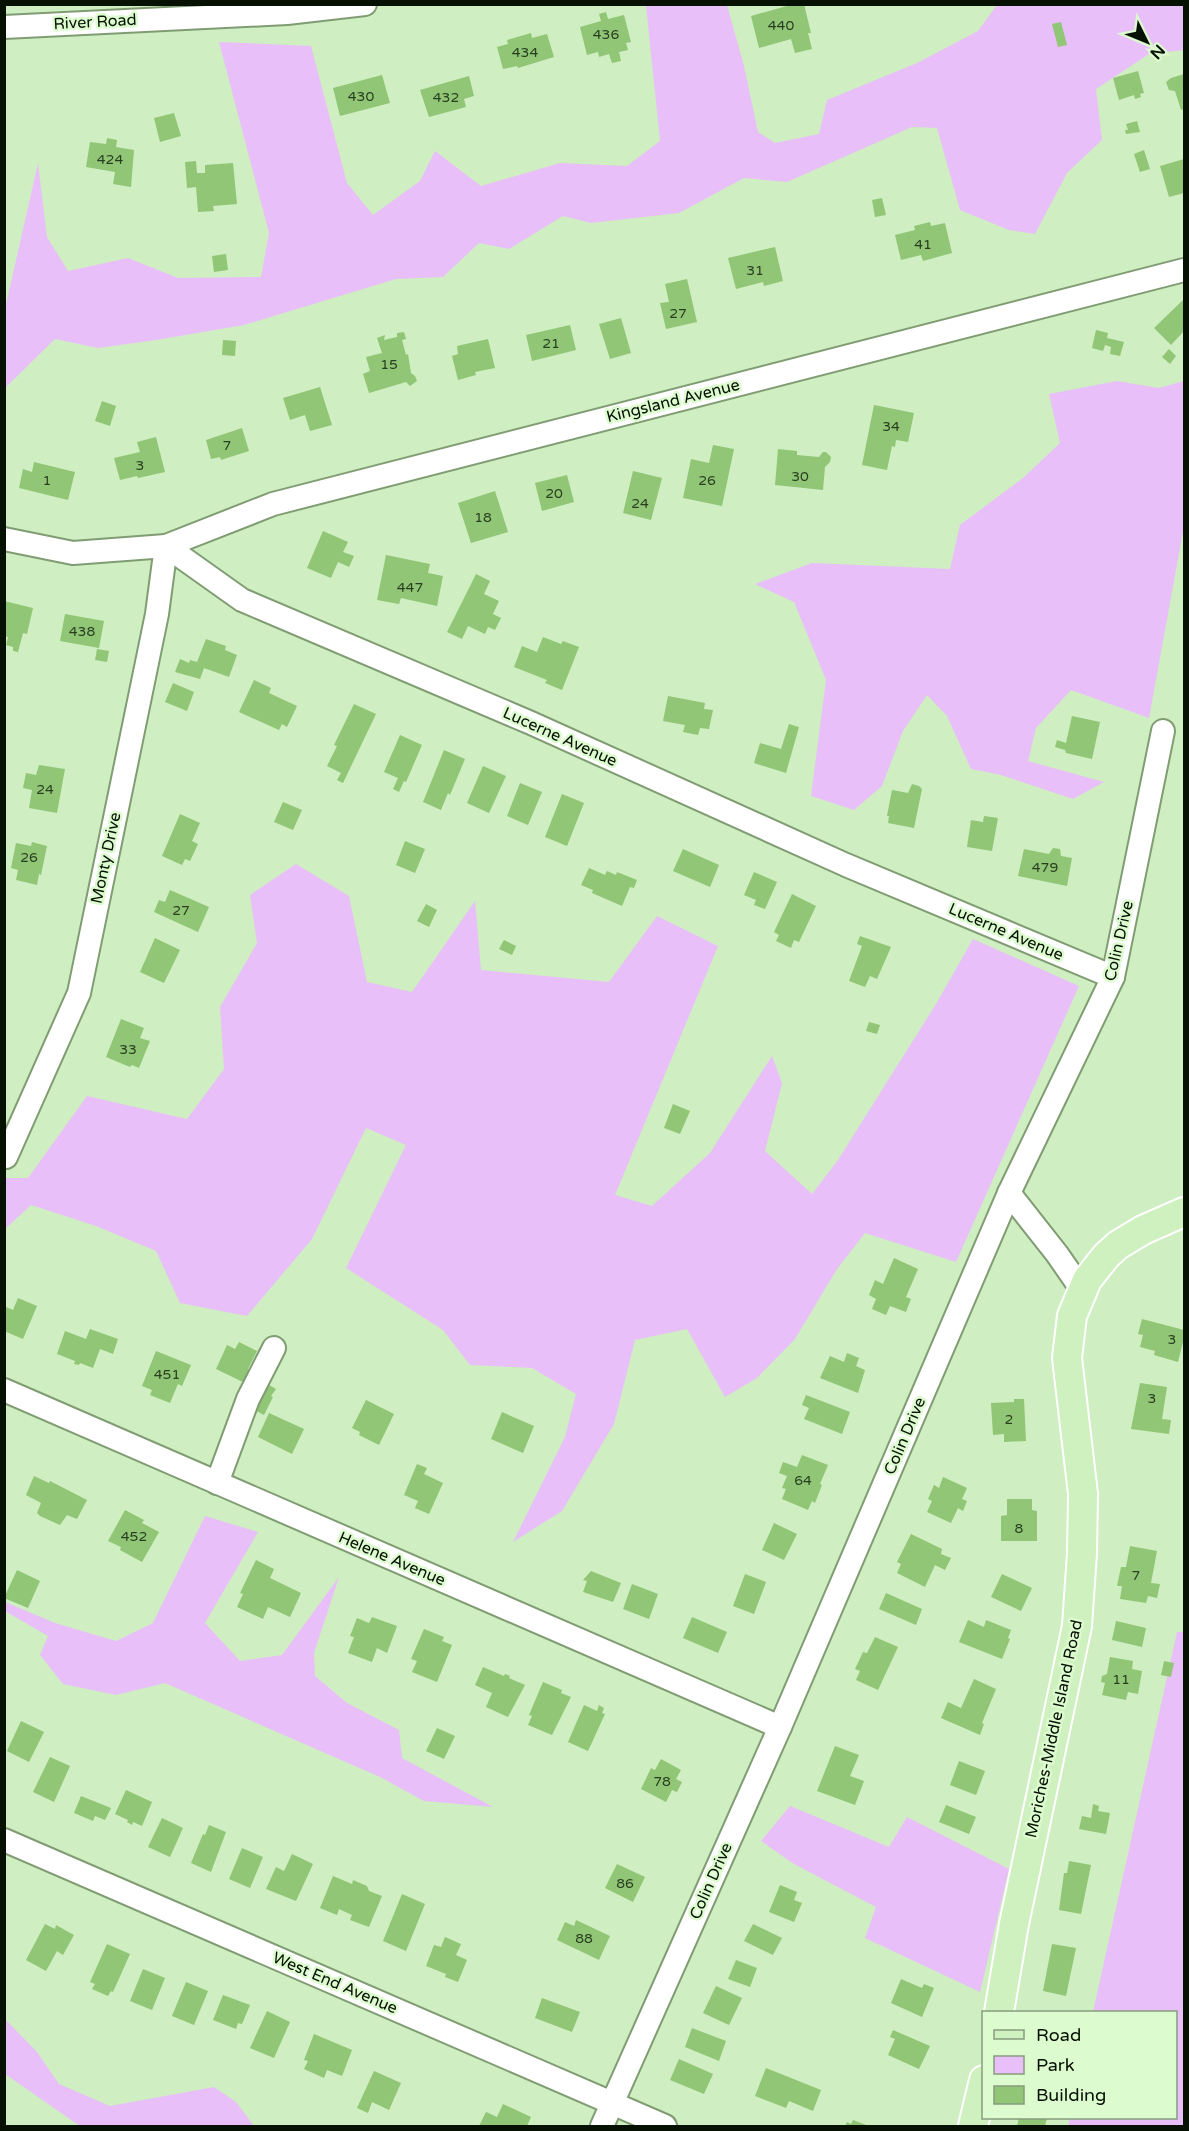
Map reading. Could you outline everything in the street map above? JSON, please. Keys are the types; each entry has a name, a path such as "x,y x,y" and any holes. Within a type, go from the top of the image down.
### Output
{"main road":[{"name":"Moriches-Middle Island Road","path":"999,2011 1031,1836 1064,1696 1077,1626 1083,1494 1067,1358 1072,1316 1082,1290 1096,1268 1118,1245 1143,1230 1185,1212"},
{"path":"973,2127 982,2089"}],"street":[{"name":"River Road","path":"4,27 287,12 365,4"},
{"name":"Kingsland Avenue","path":"166,546 273,504 1185,270"},
{"path":"4,539 73,553 166,546"},
{"name":"Lucerne Avenue","path":"166,546 242,600 531,723 846,865 1113,977"},
{"name":"Monty Drive","path":"6,1157 79,993 157,614 166,546"},
{"name":"Colin Drive","path":"602,2127 780,1727 1010,1193 1113,977 1163,732"},
{"path":"1010,1193 1082,1290"},
{"path":"217,1483 248,1399 274,1348"},
{"name":"Helene Avenue","path":"4,1390 780,1727"},
{"name":"West End Avenue","path":"4,1840 665,2127"}],"green space":[{"path":"646,5 727,5 744,66 758,132 775,143 819,134 827,100 917,63 978,31 997,5 1184,5 1184,50 1149,54 1096,89 1102,140 1067,173 1035,234 1009,230 960,210 937,128 912,127 787,182 744,178 679,213 591,223 563,216 509,249 479,243 443,277 396,279 244,325 156,340 98,348 55,339 5,388 5,309 38,163 47,237 68,271 128,258 178,278 261,277 269,233 219,42 311,46 347,183 373,215 420,181 435,151 481,186 560,163 627,166 660,141"},
{"path":"1117,381 1159,388 1184,381 1184,526 1149,718 1071,690 1036,728 1028,761 1104,782 1073,799 1001,775 971,769 947,716 927,695 903,731 882,786 854,810 811,796 826,680 794,602 755,584 812,563 950,569 960,525 1023,478 1060,443 1049,394"},
{"path":"296,864 349,896 367,982 412,992 475,901 481,970 609,982 657,916 718,946 615,1195 652,1206 710,1153 772,1056 782,1083 765,1151 812,1194 838,1160 936,1004 973,939 1079,986 956,1262 865,1233 837,1269 795,1339 757,1378 725,1397 687,1329 635,1340 614,1424 562,1511 513,1542 565,1437 576,1394 532,1368 470,1365 443,1330 346,1268 406,1145 366,1128 312,1239 247,1316 180,1303 156,1251 96,1226 31,1205 5,1229 5,1178 28,1178 87,1096 187,1119 224,1069 220,1007 257,943 250,895"},
{"path":"205,1516 258,1532 205,1623 240,1661 282,1655 339,1577 314,1653 315,1676 347,1703 399,1730 402,1758 493,1807 424,1801 380,1777 165,1683 116,1695 63,1684 40,1655 48,1636 5,1611 5,1602 55,1623 116,1641 153,1623"},
{"path":"1177,1632 1184,1632 1184,2126 1068,2126 1070,2119 1177,2119 1177,2011 1093,2011"},
{"path":"790,1806 889,1847 907,1817 1009,1869 980,1992 865,1938 876,1907 794,1864 761,1841"},
{"path":"4,2018 37,2052 59,2084 110,2106 214,2087 236,2102 254,2126 80,2126 5,2074"}],"building":[{"path":"794,4 804,4 811,33 808,33 812,49 795,53 791,39 759,48 751,16"},
{"path":"606,12 608,19 624,15 631,42 626,43 628,50 619,52 621,61 612,63 609,54 599,57 598,52 587,55 580,27 601,21 599,14"},
{"path":"1061,22 1067,45 1058,47 1052,24"},
{"path":"531,33 532,38 547,34 554,57 518,68 517,66 503,69 497,47 508,44 507,40"},
{"path":"1138,71 1144,93 1135,99 1134,95 1119,100 1113,78"},
{"path":"1184,74 1184,109 1181,110 1175,91 1169,90 1166,82"},
{"path":"382,75 390,103 340,116 333,88"},
{"path":"469,76 474,96 464,99 466,107 429,117 420,90"},
{"path":"174,113 181,136 160,142 154,118"},
{"path":"1137,121 1140,132 1126,134 1125,130 1128,130 1126,124"},
{"path":"107,138 117,140 116,147 134,150 131,187 113,184 115,172 86,167 90,142 106,144"},
{"path":"1144,150 1150,169 1140,172 1134,154"},
{"path":"1184,159 1184,193 1169,197 1160,166"},
{"path":"196,161 197,173 205,173 205,165 233,163 237,204 213,206 214,211 198,212 196,187 187,188 185,162"},
{"path":"882,198 886,215 875,217 872,200"},
{"path":"930,222 931,226 945,223 952,253 923,261 921,255 901,260 895,235 915,230 914,226"},
{"path":"775,247 783,281 764,286 763,282 736,289 728,258"},
{"path":"226,254 228,270 214,272 212,256"},
{"path":"687,279 697,322 666,329 660,303 669,302 665,284"},
{"path":"1184,299 1184,331 1171,345 1154,328"},
{"path":"621,318 631,353 610,359 599,324"},
{"path":"570,325 576,350 532,361 526,335"},
{"path":"1096,330 1108,333 1107,338 1124,342 1120,356 1110,354 1111,347 1105,345 1103,351 1092,348"},
{"path":"404,332 406,339 402,340 406,355 408,354 411,373 417,381 410,386 406,382 369,393 363,374 370,371 366,357 382,353 377,338 385,335 384,340 397,337 397,333"},
{"path":"488,339 495,368 475,372 476,375 458,380 452,356 458,354 457,346"},
{"path":"223,340 236,341 235,356 222,355"},
{"path":"1169,349 1176,356 1170,364 1162,357"},
{"path":"320,387 332,425 310,431 305,415 290,420 283,398"},
{"path":"102,401 116,406 110,426 95,421"},
{"path":"874,405 914,413 908,442 896,440 895,447 892,446 887,470 862,465"},
{"path":"242,428 249,451 221,460 220,457 211,459 206,440"},
{"path":"156,437 165,472 120,480 114,458 140,452 137,442"},
{"path":"713,445 734,449 722,506 683,498 691,459 709,463"},
{"path":"778,449 797,451 797,455 819,457 826,452 831,457 825,467 823,490 775,485"},
{"path":"34,462 75,472 68,500 19,488 23,469 32,472"},
{"path":"633,471 662,478 651,520 623,513"},
{"path":"567,475 574,502 542,511 535,483"},
{"path":"495,491 508,532 471,543 458,503"},
{"path":"323,531 348,542 343,552 354,556 349,567 338,562 331,578 307,568"},
{"path":"386,555 430,564 428,573 443,576 437,606 401,598 399,604 377,600"},
{"path":"476,574 490,581 484,594 499,601 493,614 501,618 495,630 488,627 485,634 468,626 462,639 447,632"},
{"path":"4,601 33,608 27,634 23,633 18,652 6,645 8,637 4,636"},
{"path":"65,614 104,621 99,648 60,641"},
{"path":"543,637 561,644 563,641 579,647 562,690 545,683 547,680 514,667 522,646 537,652"},
{"path":"206,639 226,646 225,650 237,655 229,677 204,668 200,679 175,672 180,659 189,663 190,660 197,662"},
{"path":"97,649 109,651 107,662 95,660"},
{"path":"254,680 271,688 269,693 297,706 287,727 282,724 279,730 239,712"},
{"path":"173,683 194,692 187,711 165,702"},
{"path":"668,696 705,703 704,709 713,710 709,729 700,728 698,735 683,732 685,725 663,721"},
{"path":"354,704 376,714 343,783 337,780 341,773 327,766 337,746 334,745"},
{"path":"1072,716 1100,722 1092,759 1066,753 1065,750 1055,747 1057,740 1066,743"},
{"path":"789,724 799,727 786,773 754,763 760,743 781,749"},
{"path":"400,735 422,745 406,782 404,781 399,792 393,789 398,778 384,772"},
{"path":"444,750 465,759 441,810 423,802"},
{"path":"39,765 65,769 57,813 29,808 32,790 23,788 26,773 36,775"},
{"path":"483,766 506,776 489,813 467,803"},
{"path":"520,783 542,792 528,825 507,816"},
{"path":"912,784 922,789 914,828 888,823 889,816 887,816 892,790 908,793"},
{"path":"562,794 584,803 567,846 545,837"},
{"path":"283,802 302,810 293,830 274,822"},
{"path":"180,814 200,823 192,841 198,844 190,861 185,859 182,865 162,856"},
{"path":"984,816 998,818 992,851 967,847 971,820 983,822"},
{"path":"405,841 425,849 415,873 396,865"},
{"path":"32,842 47,846 37,885 16,880 18,870 11,868 16,843 31,846"},
{"path":"1053,848 1060,849 1061,856 1072,858 1067,886 1018,876 1024,849 1049,854"},
{"path":"683,849 719,865 710,887 673,871"},
{"path":"589,868 605,875 607,871 616,875 617,872 637,880 634,888 630,887 622,906 592,893 593,890 581,885"},
{"path":"754,872 777,882 765,909 754,905 756,900 744,895"},
{"path":"170,890 209,907 198,932 154,912 159,900 165,902"},
{"path":"792,894 816,906 799,942 794,940 791,948 776,941 779,935 774,932"},
{"path":"426,904 437,910 429,927 417,921"},
{"path":"860,936 891,947 877,979 870,976 865,987 849,981 862,946 857,944"},
{"path":"155,938 180,950 164,983 140,972"},
{"path":"504,940 516,946 512,955 499,949"},
{"path":"121,1019 144,1028 140,1038 150,1041 139,1068 132,1065 130,1067 106,1057"},
{"path":"869,1022 880,1025 877,1034 866,1031"},
{"path":"673,1104 690,1111 680,1134 664,1128"},
{"path":"894,1258 918,1269 906,1297 911,1299 906,1312 890,1306 886,1315 872,1309 876,1299 869,1295 875,1280 883,1284"},
{"path":"18,1298 37,1306 23,1339 4,1331 4,1306 13,1310"},
{"path":"1142,1319 1184,1330 1178,1362 1154,1355 1155,1351 1140,1347 1143,1335 1138,1334"},
{"path":"90,1329 118,1339 113,1354 100,1349 93,1368 80,1363 79,1365 74,1364 75,1361 57,1354 65,1331 86,1339"},
{"path":"239,1342 257,1351 248,1369 253,1372 247,1384 216,1369 227,1345 235,1349"},
{"path":"156,1351 191,1365 182,1386 178,1384 170,1403 150,1395 152,1390 142,1386"},
{"path":"847,1353 859,1358 856,1366 865,1370 858,1393 820,1378 830,1356 844,1362"},
{"path":"262,1381 276,1389 264,1415 247,1406"},
{"path":"1140,1383 1167,1387 1162,1419 1171,1420 1169,1434 1131,1429"},
{"path":"806,1395 850,1412 842,1434 804,1419 809,1408 802,1405"},
{"path":"1014,1399 1024,1399 1026,1441 1004,1442 1004,1434 993,1435 991,1403 1014,1402"},
{"path":"366,1400 394,1414 379,1445 359,1435 360,1432 352,1428"},
{"path":"502,1412 534,1426 523,1453 491,1439"},
{"path":"269,1413 304,1429 292,1454 258,1437"},
{"path":"802,1455 828,1465 815,1503 812,1501 808,1510 782,1499 786,1489 782,1488 787,1476 779,1473 783,1462 797,1467"},
{"path":"417,1464 427,1468 424,1474 443,1483 429,1514 415,1508 418,1501 404,1495"},
{"path":"34,1476 49,1483 50,1481 87,1500 77,1519 67,1515 60,1525 37,1513 41,1503 26,1495"},
{"path":"943,1477 967,1488 962,1499 967,1501 963,1511 958,1508 951,1523 927,1512 932,1501 928,1499 934,1485 939,1488"},
{"path":"1007,1499 1032,1499 1032,1510 1037,1511 1037,1541 1001,1541 1001,1516 1007,1515"},
{"path":"125,1510 144,1520 142,1523 159,1532 142,1562 108,1541"},
{"path":"774,1523 797,1534 784,1560 762,1550"},
{"path":"911,1534 942,1549 941,1554 951,1558 945,1570 935,1565 925,1587 897,1573 901,1564 897,1562"},
{"path":"1130,1546 1157,1551 1151,1583 1160,1584 1157,1598 1148,1596 1146,1603 1120,1599 1122,1586 1117,1586 1121,1567 1126,1567"},
{"path":"256,1560 274,1569 270,1578 301,1593 290,1617 268,1607 263,1619 237,1607 243,1594 240,1593"},
{"path":"17,1570 40,1581 28,1608 4,1598"},
{"path":"591,1571 621,1583 613,1602 583,1592 587,1581 583,1580"},
{"path":"745,1574 766,1582 754,1614 733,1606"},
{"path":"1002,1574 1032,1588 1021,1611 991,1597"},
{"path":"632,1584 658,1594 649,1619 623,1609"},
{"path":"886,1593 922,1609 916,1625 879,1609"},
{"path":"372,1617 397,1626 387,1653 377,1648 372,1662 348,1653 354,1637 350,1636 357,1618 369,1623"},
{"path":"692,1617 727,1632 718,1653 683,1638"},
{"path":"968,1620 984,1627 986,1620 1011,1630 1002,1659 959,1642"},
{"path":"1116,1621 1146,1628 1142,1647 1112,1640"},
{"path":"424,1629 444,1637 442,1641 452,1645 437,1682 412,1672 417,1661 411,1659"},
{"path":"875,1637 898,1647 878,1690 856,1680 860,1671 855,1669 863,1652 867,1653"},
{"path":"1110,1657 1133,1661 1132,1669 1142,1671 1138,1694 1128,1692 1126,1700 1102,1695 1105,1683 1101,1682 1102,1676 1107,1674"},
{"path":"1164,1661 1174,1663 1171,1677 1161,1675"},
{"path":"483,1667 504,1676 505,1674 510,1676 509,1678 525,1685 508,1717 486,1707 492,1693 475,1685"},
{"path":"974,1679 996,1689 982,1723 984,1724 980,1735 941,1718 948,1702 961,1708"},
{"path":"543,1682 562,1690 561,1693 571,1697 552,1735 528,1725 532,1716 529,1715"},
{"path":"584,1705 597,1711 599,1705 604,1708 602,1713 605,1714 588,1751 568,1742"},
{"path":"21,1721 44,1732 29,1762 7,1751"},
{"path":"437,1728 455,1736 444,1759 426,1751"},
{"path":"835,1746 859,1755 850,1776 864,1781 855,1805 817,1791"},
{"path":"50,1757 70,1766 54,1802 33,1792"},
{"path":"661,1759 681,1770 676,1779 682,1782 677,1792 672,1790 666,1802 641,1789 651,1768 655,1770"},
{"path":"959,1761 985,1771 976,1795 950,1785"},
{"path":"126,1790 152,1802 142,1826 133,1822 132,1825 127,1822 128,1820 115,1814"},
{"path":"81,1796 111,1808 105,1820 95,1816 93,1821 74,1813"},
{"path":"1093,1804 1099,1806 1098,1811 1110,1813 1106,1834 1079,1829 1082,1816 1091,1818"},
{"path":"946,1805 976,1817 969,1834 939,1822"},
{"path":"162,1818 183,1828 170,1857 148,1847"},
{"path":"209,1825 226,1832 211,1872 191,1863"},
{"path":"242,1848 263,1857 250,1888 229,1879"},
{"path":"292,1854 313,1864 296,1901 266,1889 276,1867 284,1871"},
{"path":"1069,1861 1091,1865 1081,1914 1059,1910 1064,1873 1067,1873"},
{"path":"617,1864 645,1877 633,1902 605,1888"},
{"path":"333,1876 352,1884 353,1880 367,1886 369,1891 382,1896 369,1927 350,1920 352,1915 339,1909 337,1915 320,1908"},
{"path":"780,1885 797,1892 794,1900 802,1903 794,1922 769,1912"},
{"path":"402,1894 425,1904 406,1951 383,1941"},
{"path":"576,1920 610,1936 599,1960 557,1940 565,1922 574,1926"},
{"path":"45,1924 55,1929 56,1925 74,1935 63,1955 57,1951 46,1971 26,1960"},
{"path":"753,1924 782,1938 773,1955 744,1941"},
{"path":"445,1937 461,1944 456,1955 467,1960 458,1982 426,1966 434,1945 441,1947"},
{"path":"107,1944 130,1954 113,1992 111,1991 108,1996 92,1989 95,1984 90,1982"},
{"path":"1052,1944 1076,1948 1066,1996 1043,1991"},
{"path":"736,1960 757,1968 750,1987 728,1979"},
{"path":"143,1969 165,1978 152,2010 130,2001"},
{"path":"901,1979 922,1988 924,1984 934,1988 922,2017 891,2003"},
{"path":"186,1982 208,1991 194,2025 172,2016"},
{"path":"716,1986 742,1998 729,2025 703,2013"},
{"path":"223,1995 250,2005 242,2024 238,2023 236,2029 213,2020"},
{"path":"542,1998 580,2012 572,2032 535,2018"},
{"path":"267,2011 290,2022 274,2058 250,2048"},
{"path":"692,2028 726,2041 719,2061 685,2047"},
{"path":"893,2030 930,2046 919,2069 888,2055 895,2039 890,2037"},
{"path":"314,2034 352,2050 342,2076 327,2070 324,2078 304,2069 308,2061 304,2060"},
{"path":"679,2059 713,2074 704,2094 670,2080"},
{"path":"766,2068 821,2090 813,2111 789,2101 786,2108 755,2096"},
{"path":"374,2071 401,2083 389,2110 372,2102 368,2113 357,2108"},
{"path":"503,2104 531,2117 527,2126 479,2126 486,2112 497,2117"},
{"path":"1019,2119 1047,2119 1045,2126 1017,2126"},
{"path":"853,2120 869,2126 845,2126 847,2122 851,2124"}]}
